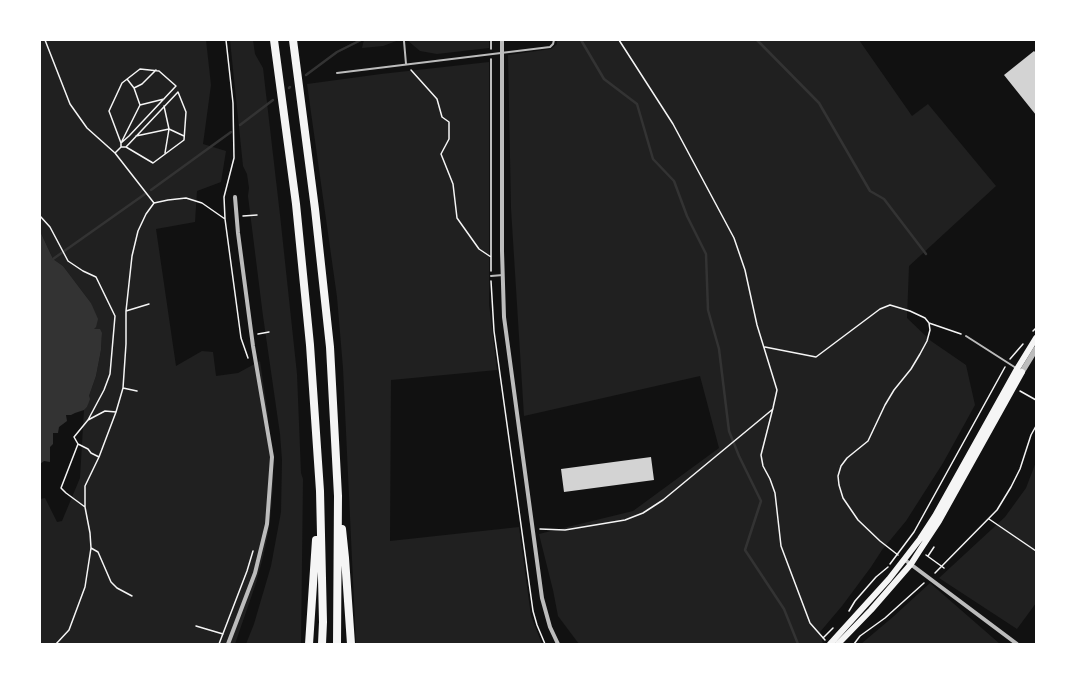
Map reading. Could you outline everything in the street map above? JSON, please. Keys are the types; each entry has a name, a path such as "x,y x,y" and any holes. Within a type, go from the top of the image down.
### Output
{"highway":[{"path":"274,40 296,204 310,345 320,491 323,622 322,644"},
{"path":"293,40 315,209 330,347 338,496 337,644"},
{"path":"309,644 320,491"},
{"path":"338,496 346,558 351,644"}],"main road":[{"path":"838,644 871,610 910,564 939,521 1013,388 1034,336"},
{"path":"830,644 905,560 920,539 935,516 1019,370"}],"street":[{"path":"502,40 504,317 542,598 550,627 558,644"},
{"path":"228,644 255,573 267,524 272,457 253,346 238,233 235,197"},
{"path":"1019,370 1036,349"},
{"path":"905,560 1017,644"}],"lane":[{"path":"337,73 550,47 554,40"},
{"path":"404,42 406,64"},
{"path":"491,276 503,275"},
{"path":"966,336 1019,370"}],"path":[{"path":"45,40 70,104 87,128 115,153 154,203"},
{"path":"226,40 233,103 234,158 224,197 225,218 241,338 249,360"},
{"path":"620,40 673,124 734,238 745,270 757,325 777,390 761,455 763,466 776,493 781,546 810,623 824,638 838,624"},
{"path":"406,64 437,99 442,117 448,122 449,139 441,154 453,184 457,218 479,249 491,257"},
{"path":"115,153 121,147 121,143 109,111 122,83 140,69 159,71 176,86 121,143"},
{"path":"134,88 142,84 156,70"},
{"path":"121,143 140,105 134,88 127,79"},
{"path":"121,147 126,147 153,164 184,140 186,112 178,92 126,147"},
{"path":"140,105 164,99"},
{"path":"164,106 169,129 165,154"},
{"path":"136,136 169,129 184,136"},
{"path":"56,644 69,630 85,587 91,548 90,533 85,508 85,486 99,457 116,412 123,388 126,344 126,311 132,256 138,231 146,214 154,203 186,198 202,203 225,218"},
{"path":"40,216 50,227 68,261 83,271 96,277 115,316 110,374 104,390 88,420 74,437 78,444 99,457"},
{"path":"126,311 149,304"},
{"path":"764,347 816,357 880,309 890,305 910,311 925,318 929,323 930,330 927,341 911,370 894,390 885,405 868,441 847,458 841,466 838,476 843,498 858,520 880,541 905,560"},
{"path":"929,323 966,336"},
{"path":"1034,336 1036,328"},
{"path":"847,614 855,601 876,577 888,568 914,532 1008,363 1026,340"},
{"path":"123,388 137,391"},
{"path":"1013,388 1036,400"},
{"path":"545,529 565,530 625,520 643,513 663,500 773,408"},
{"path":"88,420 106,412 116,412"},
{"path":"854,644 860,636 885,618 930,578 997,510 1020,469 1031,435 1036,426"},
{"path":"78,444 61,488 66,494 85,508"},
{"path":"989,519 1036,550"},
{"path":"934,547 927,556 944,568"},
{"path":"91,548 98,552 111,582 117,588 132,596"},
{"path":"219,644 247,571 253,551"},
{"path":"196,626 230,637"}],"shaded area":[{"path":"40,40 206,40 211,85 203,144 226,151 221,182 197,191 195,222 156,229 176,366 202,351 213,352 216,376 238,373 260,361 268,416 268,445 273,465 271,511 268,534 256,583 235,644 40,644 40,499 45,498 57,522 62,521 80,478 84,410 87,407 96,376 101,350 102,334 93,330 91,303 63,266 53,259 40,231"},
{"path":"230,40 253,40 255,54 263,68 297,374 301,473 303,479 301,644 246,644 254,624 271,566 281,512 282,460 280,434 248,196 249,188 247,174 243,166"},
{"path":"364,40 399,40 383,46 362,48"},
{"path":"407,40 489,40 489,48 437,54 420,51"},
{"path":"557,40 859,40 912,116 928,104 996,186 909,266 907,318 931,341 966,365 975,405 943,463 906,521 882,550 842,606 820,632 823,644 579,644 558,616 539,534 633,511 719,448 700,376 524,416 511,208 508,55 551,49 557,44"},
{"path":"489,62 489,304 497,370 391,380 390,541 519,527 531,616 542,644 356,644 343,368 337,297 307,84"},
{"path":"40,231 53,259 63,266 91,303 98,319 94,329 100,329 102,333 101,350 96,376 87,407 84,410 71,415 66,415 67,421 59,427 58,433 53,433 53,444 50,447 50,462 44,461 40,464"},
{"path":"1036,462 1036,603 1017,629 939,578 1005,517 1026,488"},
{"path":"930,583 1000,644 861,644"}],"building":[{"path":"1034,51 1036,53 1036,115 1004,75"},
{"path":"651,457 654,480 564,492 561,469"}],"waterway":[{"path":"306,75 337,52 361,40"},
{"path":"581,40 604,79 637,104 653,159 674,181 687,216 706,254 708,310 719,349 729,431 739,456 761,501 745,550 784,609 798,644"},
{"path":"757,40 819,103 870,191 884,199 926,254"},
{"path":"240,125 273,100"},
{"path":"151,190 231,132"},
{"path":"53,259 145,194"}]}
